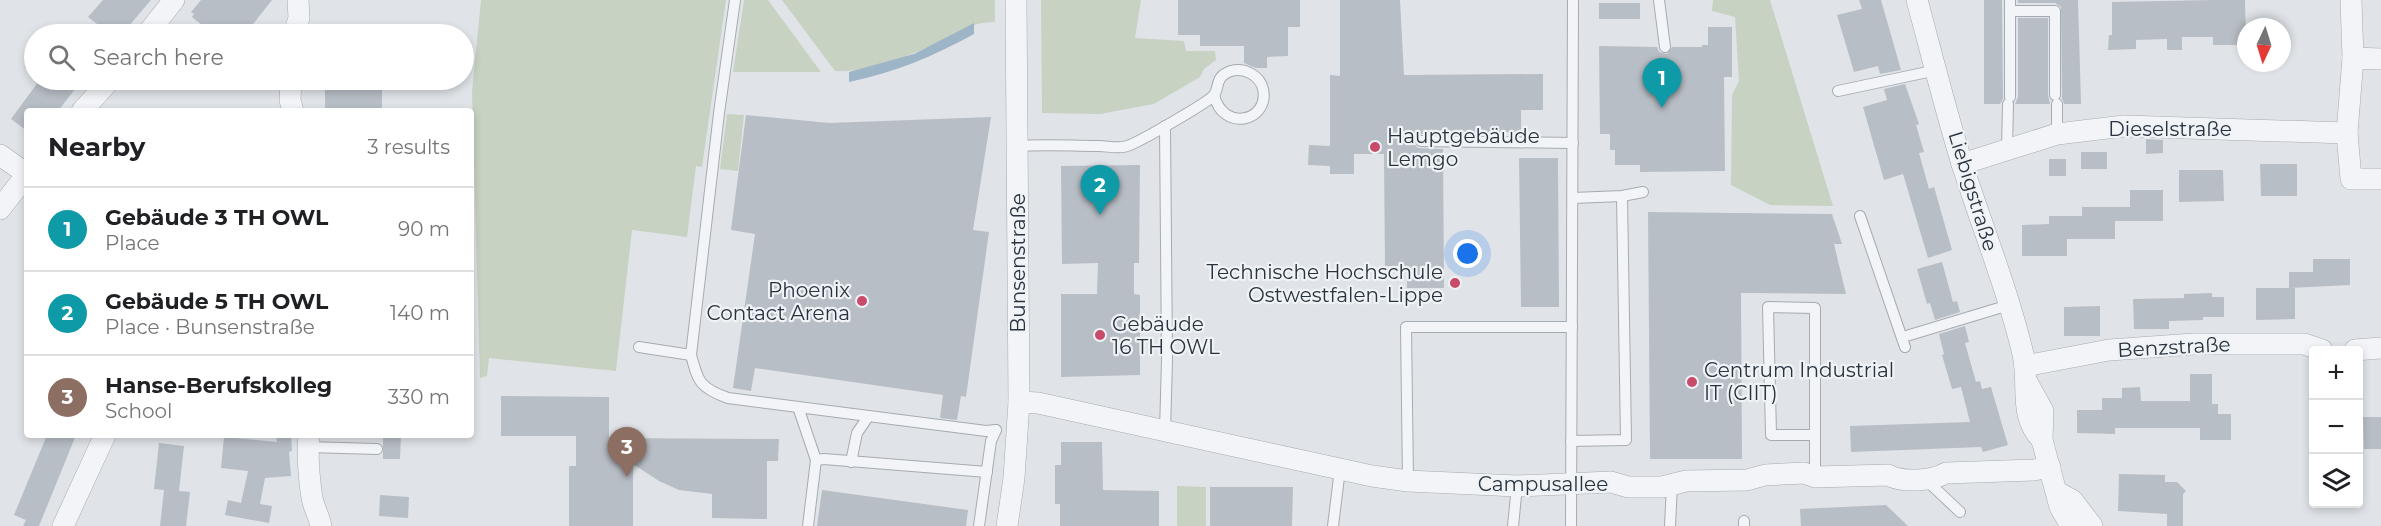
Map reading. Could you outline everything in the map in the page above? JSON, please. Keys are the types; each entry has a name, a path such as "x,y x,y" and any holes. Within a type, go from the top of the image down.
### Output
{"street":[{"path":"155,24 174,0"},
{"path":"297,24 298,0"},
{"name":"Bunsenstraße","path":"1007,526 1029,402 1017,146 1016,0"},
{"name":"Liebigstraße","path":"1917,0 1962,164 2009,305 2026,374 2025,405 2032,430 2042,440 2060,507 2071,526"},
{"path":"2351,0 2354,58 2347,133 2351,179 2381,179"},
{"path":"2354,58 2381,59"},
{"path":"85,108 101,90"},
{"path":"290,90 292,108"},
{"name":"Dieselstraße","path":"1962,164 2057,134 2124,126 2347,133"},
{"path":"0,155 24,172"},
{"path":"0,209 24,178"},
{"name":"Benzstraße","path":"2026,374 2109,350 2194,344 2309,347"},
{"path":"2363,350 2381,348"},
{"name":"Campusallee","path":"1029,402 1340,469 1408,481 1517,486 1611,482 1628,487 1662,487 1686,481 1747,480 1765,475 1804,473 1815,477 1888,476 1896,480 1938,477 1946,473 2034,470 2050,467"},
{"path":"63,526 104,438"},
{"path":"309,441 313,500 321,526"},
{"path":"2057,492 2072,500 2092,526"}],"lane":[{"path":"735,0 719,113 691,355 696,375 709,391 728,398 868,417 986,431 996,430 991,439 979,526"},
{"path":"1571,526 1573,0"},
{"path":"1659,0 1665,47"},
{"path":"2007,150 2010,6 2055,11 2057,134"},
{"path":"1838,91 1937,70"},
{"path":"1017,146 1126,147 1214,95 1219,80 1233,71 1249,72 1256,76 1264,90 1262,105 1256,113 1248,118 1239,119 1230,118 1222,112 1216,104 1214,95"},
{"path":"1165,126 1167,360 1165,431"},
{"path":"1421,141 1573,142"},
{"path":"1573,198 1622,196 1643,192"},
{"path":"1571,441 1626,440 1622,196"},
{"path":"1860,216 1904,342 2009,305"},
{"path":"1814,435 1771,435 1768,307 1815,308 1821,319 1814,435 1815,477"},
{"path":"1408,481 1406,327 1572,327"},
{"path":"639,347 691,355"},
{"path":"798,407 816,460 808,526"},
{"path":"851,462 857,433 868,417"},
{"path":"309,441 377,449"},
{"path":"816,460 987,472"},
{"path":"1333,526 1340,469"},
{"path":"1924,478 1960,512"},
{"path":"1670,526 1672,485"},
{"path":"1513,526 1517,486"}],"green space":[{"path":"481,0 726,0 702,167 696,166 687,237 632,230 616,371 489,358 487,376 480,378 472,92"},
{"path":"744,0 768,0 821,72 733,72"},
{"path":"782,0 995,0 995,22 970,26 886,64 860,70 835,71"},
{"path":"1041,0 1141,0 1135,38 1184,41 1186,51 1215,51 1216,60 1204,69 1200,77 1154,104 1100,114 1042,113"},
{"path":"1713,0 1770,0 1833,206 1770,205 1731,185 1732,95 1739,81 1735,17 1712,11"},
{"path":"727,114 744,115 738,171 720,169"},
{"path":"1177,486 1206,487 1206,526 1177,526"}],"water":[{"path":"974,23 974,34 943,50 913,63 849,82 849,72 914,54"}],"building":[{"path":"103,0 151,0 131,24 97,24 88,17"},
{"path":"201,0 272,0 253,24 201,24 192,17 194,14 191,12"},
{"path":"1178,0 1300,0 1300,27 1288,27 1288,56 1267,57 1267,68 1256,68 1244,63 1244,46 1200,46 1200,35 1178,35"},
{"name":"Hauptgebäude Lemgo","path":"1340,0 1400,0 1404,75 1543,74 1543,110 1521,110 1521,132 1421,134 1414,138 1414,144 1418,148 1443,149 1444,288 1407,288 1407,266 1385,266 1384,154 1354,154 1354,174 1330,174 1330,166 1308,165 1309,145 1330,146 1330,75 1340,76"},
{"path":"1859,0 1881,0 1901,70 1880,74 1878,66 1854,72 1837,15 1862,9"},
{"path":"1984,0 2002,0 2003,99 2000,104 1984,104"},
{"path":"2018,0 2078,0 2081,104 2064,104 2062,98 2061,7 2055,3 2018,3"},
{"path":"2245,0 2245,18 2237,18 2237,45 2213,45 2213,37 2182,37 2182,50 2167,50 2167,39 2136,40 2136,49 2108,50 2109,35 2112,35 2112,2"},
{"path":"1599,3 1640,3 1640,19 1599,19"},
{"path":"2018,18 2048,18 2050,104 2015,104 2018,97"},
{"path":"1708,27 1732,27 1732,77 1724,77 1725,171 1640,172 1640,165 1615,165 1615,150 1610,150 1610,134 1600,134 1599,46 1657,47 1659,52 1667,54 1672,47 1708,45"},
{"path":"1905,84 1919,124 1916,125 1924,152 1919,153 1929,189 1934,187 1952,250 1928,258 1903,174 1884,180 1863,107 1887,100 1884,89"},
{"path":"32,90 74,90 60,108 24,108 24,129 11,119"},
{"path":"325,90 382,90 382,108 325,108"},
{"name":"Phoenix Contact Arena","path":"746,115 829,123 991,117 973,230 989,232 966,397 961,396 957,420 940,418 943,395 755,368 751,391 733,388 755,234 731,230"},
{"path":"2146,139 2163,140 2163,153 2146,154"},
{"path":"2081,152 2107,152 2107,169 2081,169"},
{"name":"Hauptgebäude Lemgo","path":"1519,158 1558,158 1559,307 1521,307"},
{"path":"2049,159 2066,159 2066,176 2049,176"},
{"path":"2260,164 2297,164 2297,196 2261,196"},
{"path":"1140,165 1139,263 1134,263 1134,294 1140,295 1140,375 1061,377 1061,294 1097,294 1098,263 1062,264 1061,166"},
{"path":"2179,170 2223,170 2224,201 2179,202"},
{"path":"2130,190 2163,190 2163,221 2115,221 2115,239 2067,239 2067,256 2022,256 2022,225 2049,224 2049,216 2082,216 2082,207 2130,207"},
{"path":"1648,212 1832,214 1842,244 1834,244 1846,294 1741,293 1742,459 1650,459"},
{"path":"2313,259 2350,259 2350,285 2289,288 2289,272 2313,272"},
{"path":"1942,262 1953,302 1957,301 1960,312 1935,320 1930,303 1927,304 1917,269"},
{"path":"2256,288 2295,288 2295,319 2256,320"},
{"path":"2212,293 2212,297 2224,297 2224,317 2169,321 2169,329 2134,329 2133,299 2184,298 2184,294"},
{"path":"2100,306 2100,336 2064,336 2064,307"},
{"path":"1965,326 1969,342 1965,343 1976,382 1980,381 1982,389 1991,387 2008,445 1983,452 1981,447 1851,452 1850,426 1970,422 1961,387 1952,389 1942,355 1944,354 1939,334"},
{"path":"2190,374 2212,374 2212,404 2218,404 2218,414 2231,414 2231,440 2200,440 2200,428 2115,428 2115,434 2077,433 2077,410 2102,410 2102,398 2122,398 2122,388 2140,387 2141,401 2190,401"},
{"path":"501,396 609,397 609,438 779,439 778,461 767,461 767,519 712,518 712,494 679,490 659,481 633,464 633,526 569,526 569,466 576,466 576,436 501,436"},
{"path":"2363,417 2381,417 2381,449 2364,449"},
{"path":"46,438 75,438 39,526 23,526 26,520 14,515"},
{"path":"224,438 277,442 276,438 291,438 292,451 289,452 291,476 265,478 260,504 272,506 269,523 225,515 228,500 241,503 248,471 221,468"},
{"path":"383,438 401,438 400,459 383,459"},
{"path":"1061,442 1102,442 1103,490 1159,491 1159,526 1060,526 1060,504 1055,504 1055,465 1061,465"},
{"path":"159,443 184,446 179,491 190,492 186,526 160,526 164,490 154,489"},
{"path":"2119,474 2165,475 2165,482 2177,482 2186,491 2183,494 2183,526 2167,526 2167,514 2118,511"},
{"path":"1210,487 1293,487 1292,526 1210,526"},
{"path":"822,490 968,510 966,526 817,526"},
{"path":"380,495 409,497 408,518 379,516"},
{"path":"1886,505 1908,526 1801,526 1800,509"}],"place":[{"name":"Gebäude 3 TH OWL","path":"1662,108"},
{"name":"Hauptgebäude Lemgo","path":"1375,147"},
{"name":"Gebäude 5 TH OWL","path":"1100,215"},
{"name":"Technische Hochschule Ostwestfalen-Lippe","path":"1455,283"},
{"name":"Phoenix Contact Arena","path":"862,301"},
{"name":"Gebäude 16 TH OWL","path":"1100,335"},
{"name":"Centrum Industrial IT (CIIT)","path":"1692,382"},
{"name":"Hanse-Berufskolleg","path":"627,477"}]}
